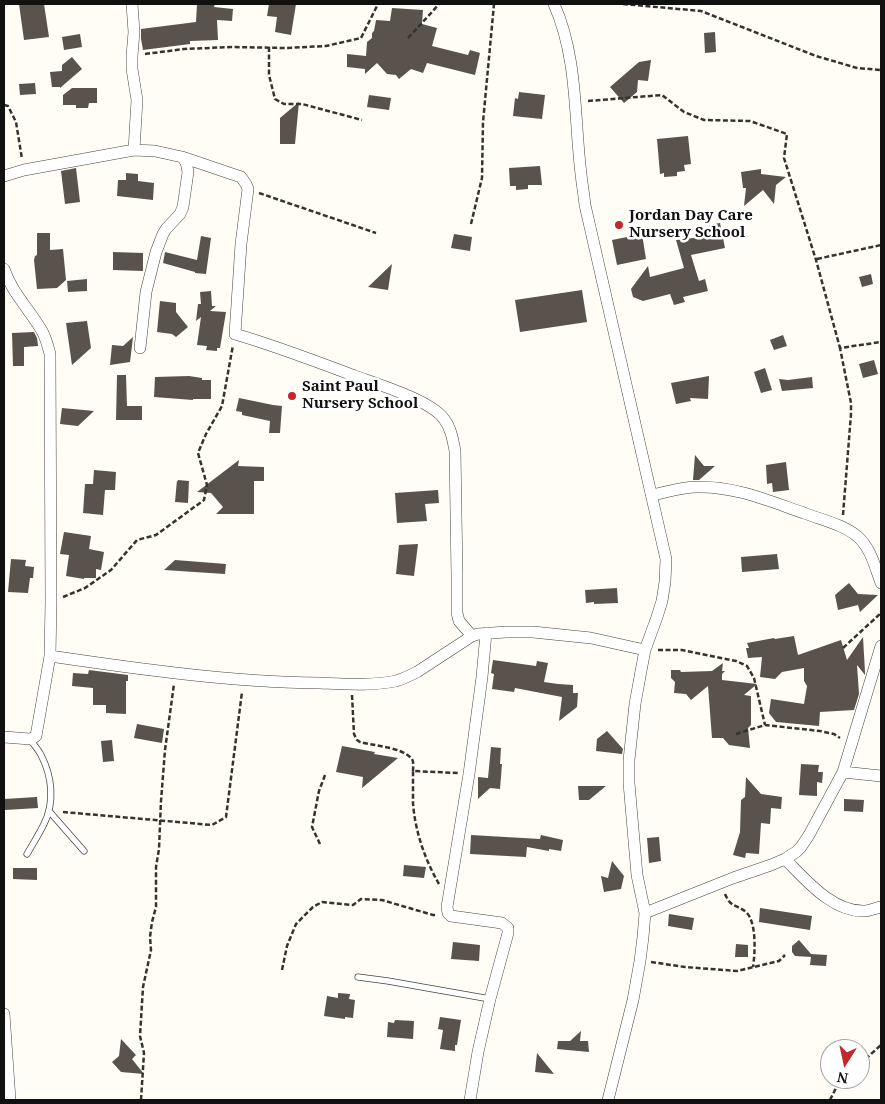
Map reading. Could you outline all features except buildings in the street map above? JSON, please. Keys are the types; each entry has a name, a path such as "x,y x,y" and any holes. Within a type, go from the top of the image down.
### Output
{"street":[{"path":"132,4 134,32 132,69 137,100 134,150"},
{"path":"554,4 567,46 573,74 580,175 585,205 666,559 665,582 660,609 645,650 634,712 629,760 637,874 645,913 640,961 608,1100"},
{"path":"4,176 24,170 134,150 155,151 182,156 241,177 248,189 241,244 235,334 296,353 414,399 434,409 444,419 452,434 455,451 457,613 459,621 472,636"},
{"path":"140,348 146,292 156,252 163,234 184,207 188,172 186,162 182,156"},
{"path":"4,269 14,291 42,331 50,354 51,602 50,656 36,736 30,739 4,737"},
{"path":"652,495 696,487 735,490 757,496 842,527 856,536 866,546 881,583"},
{"path":"50,656 244,680 352,684 396,681 417,672 472,636 486,633 533,632 591,638 645,650"},
{"path":"470,1100 490,999 508,936 508,928 502,924 454,917 448,913 448,902 469,774 486,633"},
{"path":"645,913 733,878 772,866 796,852 809,835 843,772 881,646"},
{"path":"843,772 881,776"},
{"path":"785,859 831,902 848,909 866,911 881,907"},
{"path":"4,1014 10,1100"}],"lane":[{"path":"27,854 49,811 51,788 40,754 30,739"},
{"path":"49,811 84,851"},
{"path":"358,977 490,999"}],"path":[{"path":"132,56 184,49 326,46 361,38 378,4"},
{"path":"408,38 439,4"},
{"path":"471,224 482,178 483,122 494,4"},
{"path":"623,4 701,11 816,56 857,68 881,70"},
{"path":"270,47 269,75 275,99 284,104 302,104 362,120"},
{"path":"576,102 662,95 684,112 704,120 750,120 787,134 784,158 816,260 840,348 851,402 842,527"},
{"path":"4,105 8,106 16,122 24,170"},
{"path":"248,189 376,233"},
{"path":"816,260 881,245"},
{"path":"51,602 84,588 111,570 137,540 156,535 204,500 207,485 198,453 206,434 222,406 235,334"},
{"path":"840,348 881,342"},
{"path":"843,648 881,614"},
{"path":"645,650 682,650 736,661 747,666 754,678 765,725"},
{"path":"141,1100 144,1053 140,1036 143,987 151,950 150,938 156,907 156,867 159,849 161,800 174,672"},
{"path":"49,811 212,825 226,817 244,680"},
{"path":"282,970 287,946 296,924 313,907 322,902 352,905 361,899 382,900 433,915 442,914 448,902 433,875 419,834 413,804 413,762 407,755 395,749 360,742 355,738 352,684"},
{"path":"736,734 765,725 820,731 834,734 846,743 850,753"},
{"path":"413,771 469,774"},
{"path":"320,844 312,827 319,791 325,775"},
{"path":"721,883 728,901 747,913 752,926 756,945 753,967"},
{"path":"640,961 737,971 779,961 785,955"},
{"path":"870,1055 881,1045"}],"place":[{"name":"Jordan Day Care Nursery School","path":"619,225"},
{"name":"Saint Paul Nursery School","path":"292,396"}]}
